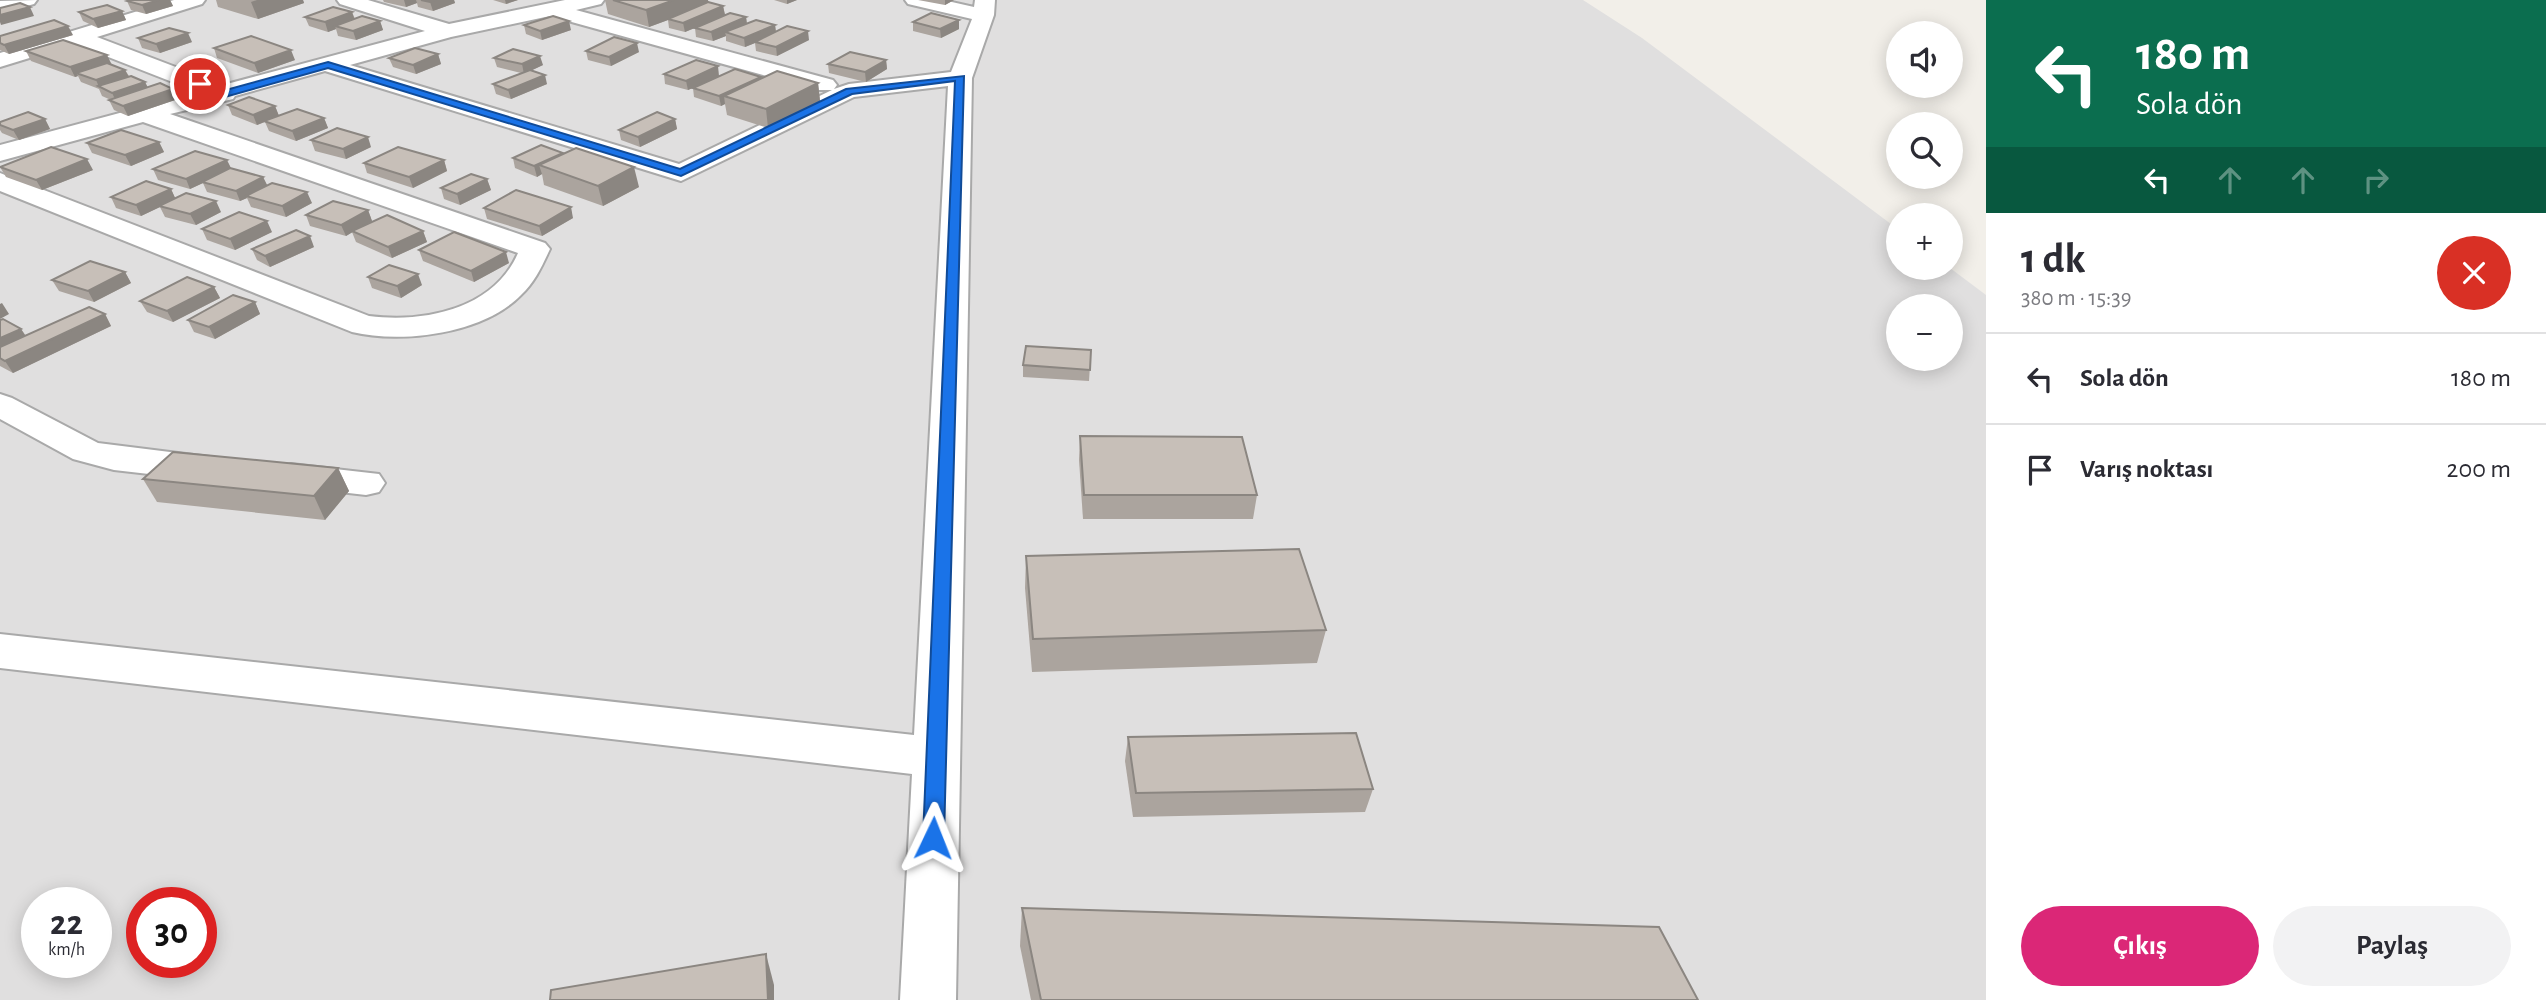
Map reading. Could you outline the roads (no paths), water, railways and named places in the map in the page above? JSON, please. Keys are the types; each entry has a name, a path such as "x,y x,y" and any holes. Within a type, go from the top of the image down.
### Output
{"street":[{"path":"0,8 27,0"},
{"path":"0,60 195,0"},
{"path":"347,0 448,31"},
{"path":"0,153 225,94 448,31 594,0"},
{"path":"915,0 984,8 960,78 928,1000"},
{"path":"550,9 849,91"},
{"path":"75,36 225,94"},
{"path":"328,65 681,173 849,91 960,78"},
{"path":"0,181 350,320 378,328 412,328 435,324 479,308 513,286 524,273 535,249 145,114"},
{"path":"0,405 86,450 127,460 366,483"},
{"path":"0,651 936,757"}]}
